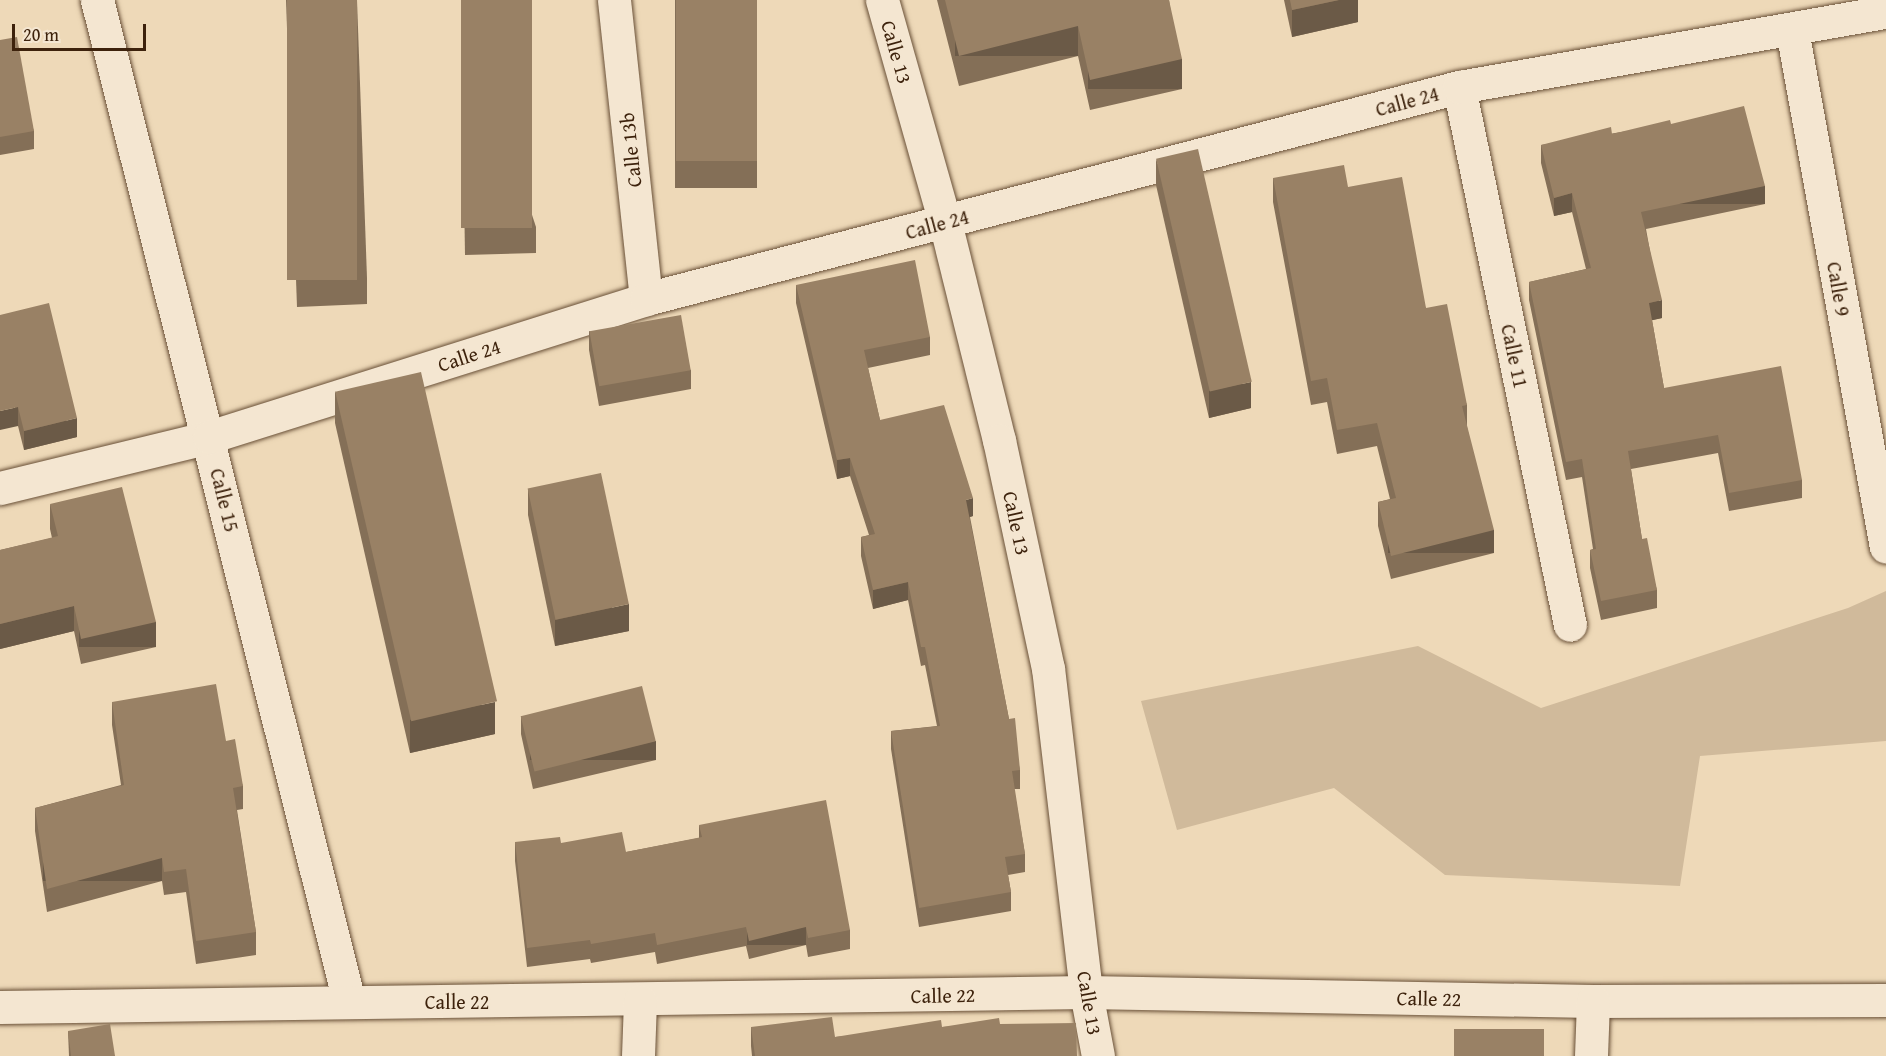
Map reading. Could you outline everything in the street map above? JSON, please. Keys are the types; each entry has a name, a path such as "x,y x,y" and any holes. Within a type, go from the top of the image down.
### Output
{"street":[{"name":"Calle 15","path":"97,0 209,437 349,1001"},
{"name":"Calle 13b","path":"614,0 646,299"},
{"name":"Calle 13","path":"882,0 945,222 999,440 1048,668 1086,992 1098,1056"},
{"name":"Calle 24","path":"0,488 209,437 646,299 1459,87 1886,12"},
{"name":"Calle 9","path":"1792,30 1886,547"},
{"name":"Calle 11","path":"1459,87 1570,625"},
{"name":"Calle 22","path":"0,1007 349,1001 640,1000 1086,992 1593,1000 1886,1000"},
{"path":"638,1056 640,1000"},
{"path":"1592,1056 1593,1000"}],"shaded area":[{"path":"1886,591 1886,741 1700,756 1680,886 1445,875 1334,788 1177,830 1141,701 1418,646 1541,708 1848,608"}],"building":[{"path":"287,0 357,0 357,280 287,280"},
{"path":"461,0 532,0 532,228 461,228"},
{"path":"676,0 757,0 757,161 676,161"},
{"path":"945,0 1169,0 1182,59 1090,80 1078,26 959,56"},
{"path":"1290,0 1339,0 1292,10"},
{"path":"17,37 34,131 0,137 0,40"},
{"path":"1744,106 1765,186 1641,212 1662,300 1649,303 1664,388 1781,366 1802,480 1729,493 1718,435 1628,451 1642,539 1647,538 1657,590 1601,601 1590,550 1596,549 1582,459 1566,462 1529,282 1591,268 1572,193 1554,198 1541,145 1611,127 1612,134 1670,120 1671,124"},
{"path":"1198,149 1252,382 1210,392 1156,159"},
{"path":"1344,165 1348,187 1402,177 1426,308 1447,304 1467,405 1462,406 1494,530 1391,556 1378,502 1396,498 1377,423 1337,430 1327,378 1311,381 1273,178"},
{"path":"915,260 930,337 864,350 880,420 944,405 973,498 966,500 1009,719 1015,718 1020,770 1012,771 1025,854 1005,857 1011,892 919,908 891,731 940,726 925,647 921,647 908,582 873,590 861,537 875,534 850,458 837,460 796,285"},
{"path":"49,303 77,418 24,431 18,407 0,411 0,315"},
{"path":"681,315 691,370 599,386 589,331"},
{"path":"421,372 497,701 411,721 335,392"},
{"path":"601,473 629,604 555,620 528,489"},
{"path":"122,487 156,622 81,639 74,606 0,624 0,550 58,536 50,504"},
{"path":"216,684 226,741 235,739 243,786 233,788 256,932 196,941 186,869 164,872 162,858 47,889 35,808 124,785 112,702"},
{"path":"642,686 656,741 535,772 521,716"},
{"path":"826,800 850,930 808,938 806,927 749,941 746,927 657,945 655,933 591,944 590,940 527,948 515,842 560,837 561,843 622,832 626,852 702,837 699,825"},
{"path":"832,1017 835,1037 941,1020 942,1027 999,1018 1000,1024 1076,1023 1077,1056 755,1056 751,1027"},
{"path":"110,1024 115,1056 71,1056 68,1031"},
{"path":"1454,1029 1544,1029 1544,1056 1454,1056"}]}
